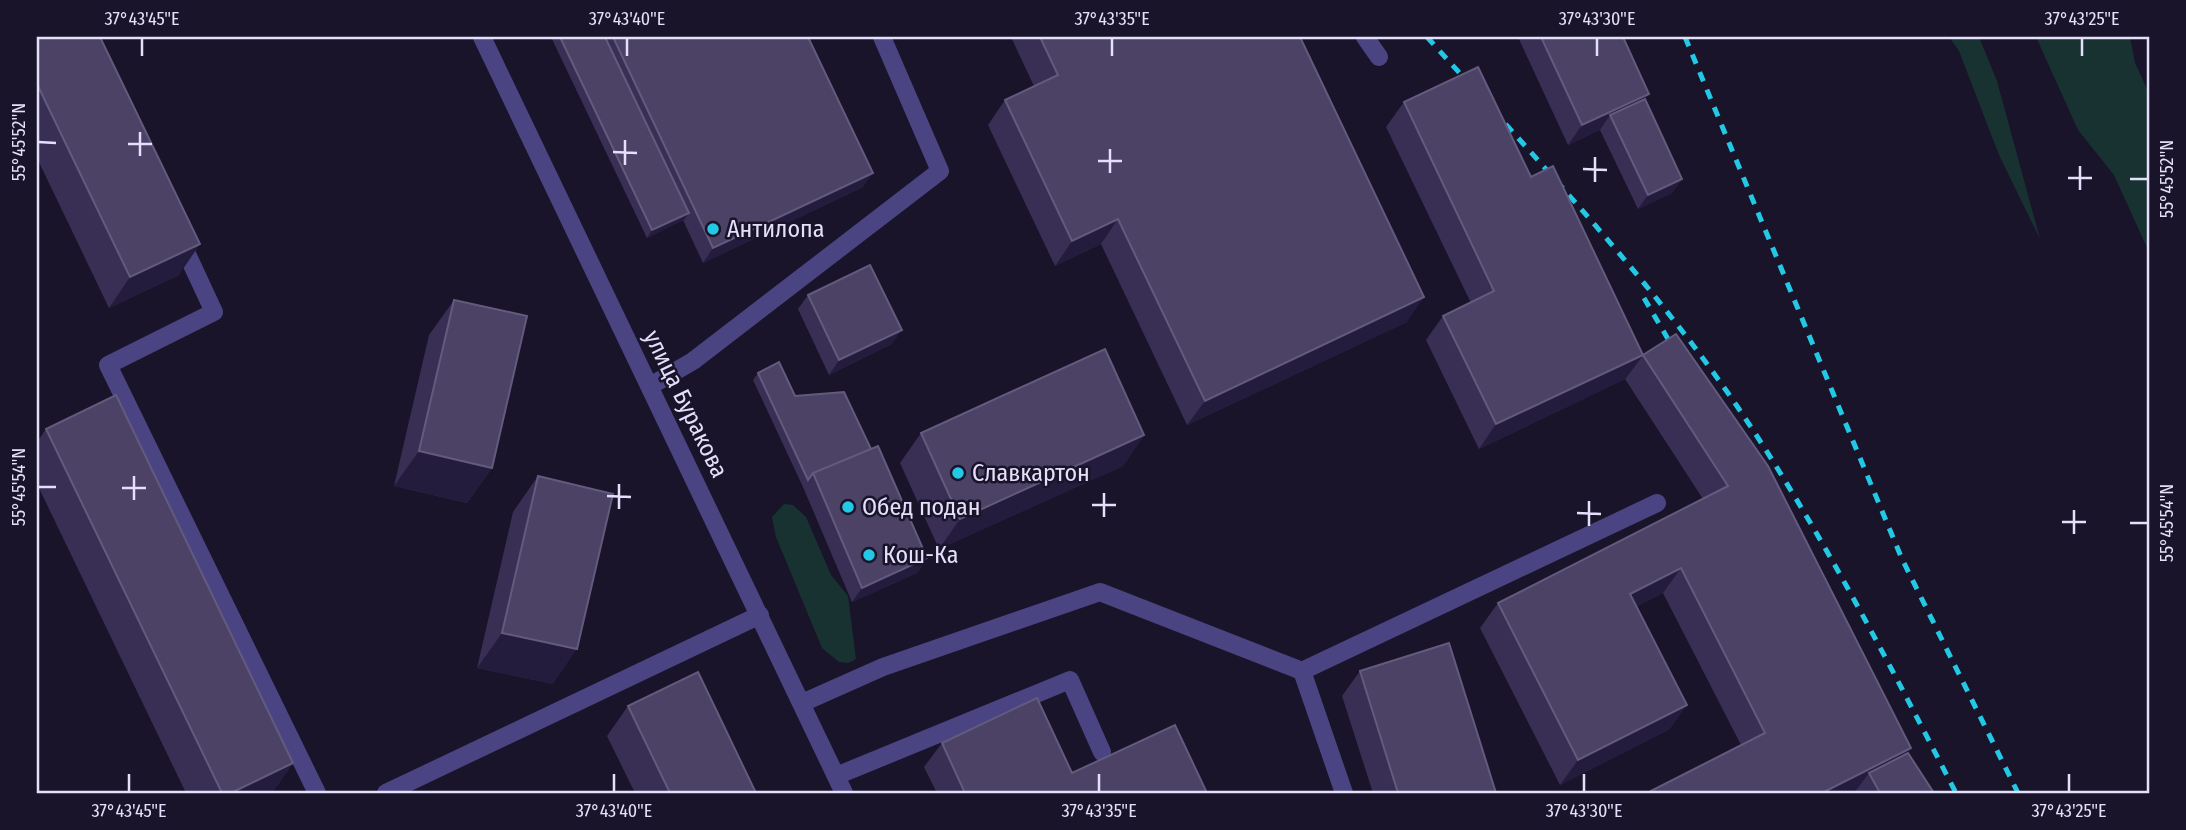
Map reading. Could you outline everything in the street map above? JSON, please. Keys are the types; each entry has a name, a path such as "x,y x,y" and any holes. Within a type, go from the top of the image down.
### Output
{"street":[{"name":"улица Буракова","path":"482,37 844,793"},
{"path":"650,386 693,361 940,171 882,37"},
{"path":"1365,37 1379,57"},
{"path":"172,224 214,312 108,365 317,793"},
{"path":"802,703 883,667 1100,592 1302,671 1657,503"},
{"path":"386,793 761,615"},
{"path":"1302,671 1345,793"},
{"path":"836,776 1070,680 1102,752"}],"green space":[{"path":"1949,37 1979,37 1997,81 2040,239 1999,155 1959,51"},
{"path":"2036,37 2130,37 2135,63 2149,93 2149,252 2114,175 2078,130"},
{"path":"784,504 793,505 806,517 831,575 848,596 856,659 848,663 839,662 822,648 776,537 772,517"}],"building":[{"path":"37,37 100,37 200,244 130,277 37,84"},
{"path":"560,37 605,37 689,213 652,230"},
{"path":"613,37 808,37 873,173 713,248"},
{"path":"1040,37 1300,37 1424,297 1205,401 1118,219 1072,241 1005,100 1058,75"},
{"path":"1541,37 1623,37 1649,94 1582,125"},
{"path":"1478,67 1531,177 1553,166 1643,355 1496,424 1443,316 1494,291 1404,102"},
{"path":"1645,99 1682,179 1648,195 1610,115"},
{"path":"870,265 902,330 839,360 808,295"},
{"path":"454,300 527,316 492,468 419,451"},
{"path":"1676,334 1768,466 1911,748 1822,793 1647,793 1765,733 1681,568 1630,594 1687,705 1578,760 1498,603 1728,486 1643,355"},
{"path":"1105,349 1144,435 960,519 921,433"},
{"path":"779,362 795,396 844,392 871,449 813,473 808,480 758,373"},
{"path":"116,395 293,763 231,793 222,793 46,429"},
{"path":"878,446 927,558 862,588 813,473"},
{"path":"538,476 613,494 577,649 502,633"},
{"path":"1449,643 1496,793 1398,793 1360,671"},
{"path":"698,672 756,793 670,793 628,706"},
{"path":"1037,698 1072,773 1175,725 1207,793 965,793 942,743"},
{"path":"1908,753 1934,793 1880,793 1869,773"}],"railway":[{"path":"1427,37 1474,89"},
{"path":"1685,37 1902,559 2018,793"},
{"path":"1493,110 1652,293 1739,409 1826,550 1956,793"},
{"path":"1644,298 1678,356"}],"place":[{"name":"Антилопа","path":"713,229"},
{"name":"Славкартон","path":"958,473"},
{"name":"Обед подан","path":"848,507"},
{"name":"Кош-Ка","path":"869,555"}]}
